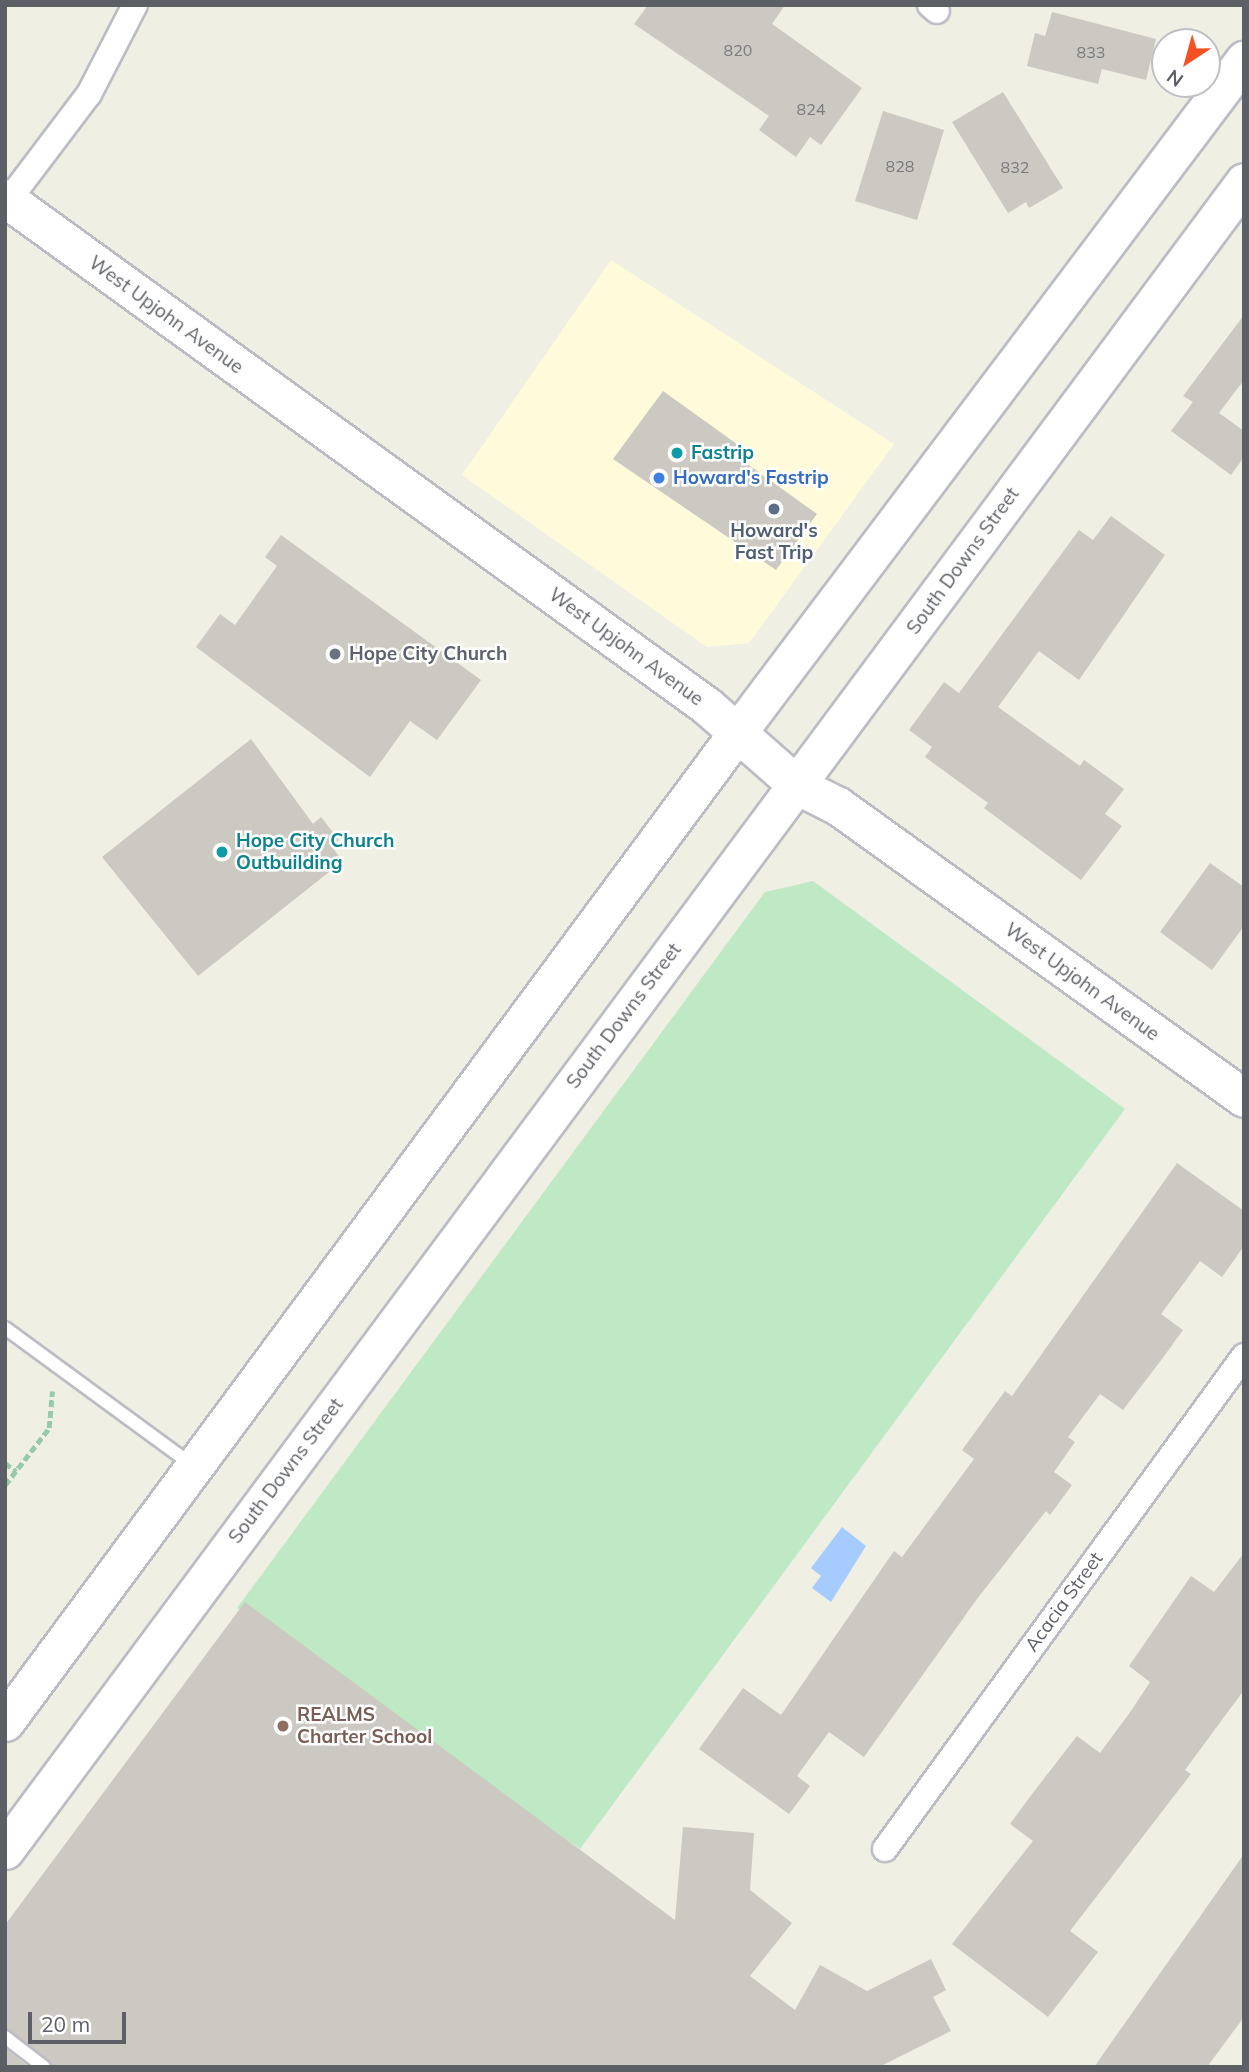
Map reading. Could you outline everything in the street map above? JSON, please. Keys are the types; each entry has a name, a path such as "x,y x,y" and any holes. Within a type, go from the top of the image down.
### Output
{"main road":[{"path":"5,1722 737,733 1244,60"},
{"name":"South Downs Street","path":"5,1850 798,786 1244,182"},
{"name":"West Upjohn Avenue","path":"6,201 707,706 798,786 838,806 1244,1098"}],"street":[{"path":"6,201 89,94 135,5"},
{"name":"Acacia Street","path":"885,1849 1244,1356"}],"lane":[{"path":"5,1328 194,1466"},
{"path":"5,2038 44,2067"}],"path":[{"path":"5,1485 49,1428 55,1405 50,1382"},
{"path":"5,1463 16,1471"}],"shaded area":[{"path":"611,260 894,444 749,643 707,647 462,475"}],"green space":[{"path":"813,881 1125,1109 580,1849 237,1608 765,892"}],"water":[{"path":"842,1527 866,1546 831,1602 812,1588 821,1576 811,1568"}],"building":[{"path":"648,5 785,5 772,24 862,88 821,145 810,137 796,157 759,130 769,116 634,24"},
{"path":"1052,12 1151,38 1151,60 1146,80 1102,69 1098,84 1027,66 1035,33 1045,36"},
{"path":"1003,92 1063,188 1029,208 1026,202 1008,213 952,122"},
{"path":"883,111 944,130 917,220 855,201"},
{"path":"1244,315 1244,380 1219,413 1244,431 1244,457 1231,475 1171,431 1193,402 1183,396"},
{"path":"663,391 741,447 735,455 817,514 776,570 613,459"},
{"path":"1111,516 1165,555 1079,680 1039,651 998,707 1080,766 1084,760 1124,789 1105,814 1122,826 1081,880 984,808 988,803 925,757 932,747 909,730 944,682 959,693 1079,530 1093,540"},
{"path":"281,535 481,680 437,740 410,721 370,777 196,647 220,614 235,625 277,566 265,557"},
{"name":"Hope City Church Outbuilding","path":"251,739 313,824 321,817 339,840 331,846 343,861 198,976 102,857"},
{"path":"1210,863 1244,887 1244,926 1212,970 1160,932"},
{"path":"1177,1163 1244,1211 1244,1246 1222,1277 1200,1261 1161,1314 1183,1330 1162,1359 1123,1410 1100,1394 1068,1437 1075,1442 1054,1472 1072,1485 1050,1515 1046,1511 977,1599 864,1757 829,1732 797,1776 810,1786 789,1814 699,1749 743,1688 781,1715 894,1551 902,1557 974,1459 962,1450 1005,1391 1012,1396"},
{"path":"1244,1553 1244,1690 1185,1770 1191,1774 1070,1931 1098,1952 1048,2017 952,1944 1033,1841 1010,1824 1032,1794 1077,1736 1100,1753 1150,1682 1129,1666 1191,1576 1214,1592"},
{"name":"REALMS Charter School","path":"245,1602 675,1920 683,1827 754,1833 750,1890 792,1923 750,1976 795,2010 820,1965 867,1991 931,1959 946,1990 933,1997 951,2031 879,2067 53,2067 5,2028 5,1925"},
{"path":"1244,1854 1244,2017 1207,2067 1094,2067"},
{"path":"5,2048 29,2067 5,2067"}],"place":[{"name":"Fastrip","path":"677,453"},
{"name":"Howard's Fastrip","path":"659,478"},
{"name":"Howard's Fast Trip","path":"774,509"},
{"name":"Hope City Church","path":"335,654"},
{"name":"Hope City Church Outbuilding","path":"222,852"},
{"name":"REALMS Charter School","path":"283,1726"}]}
